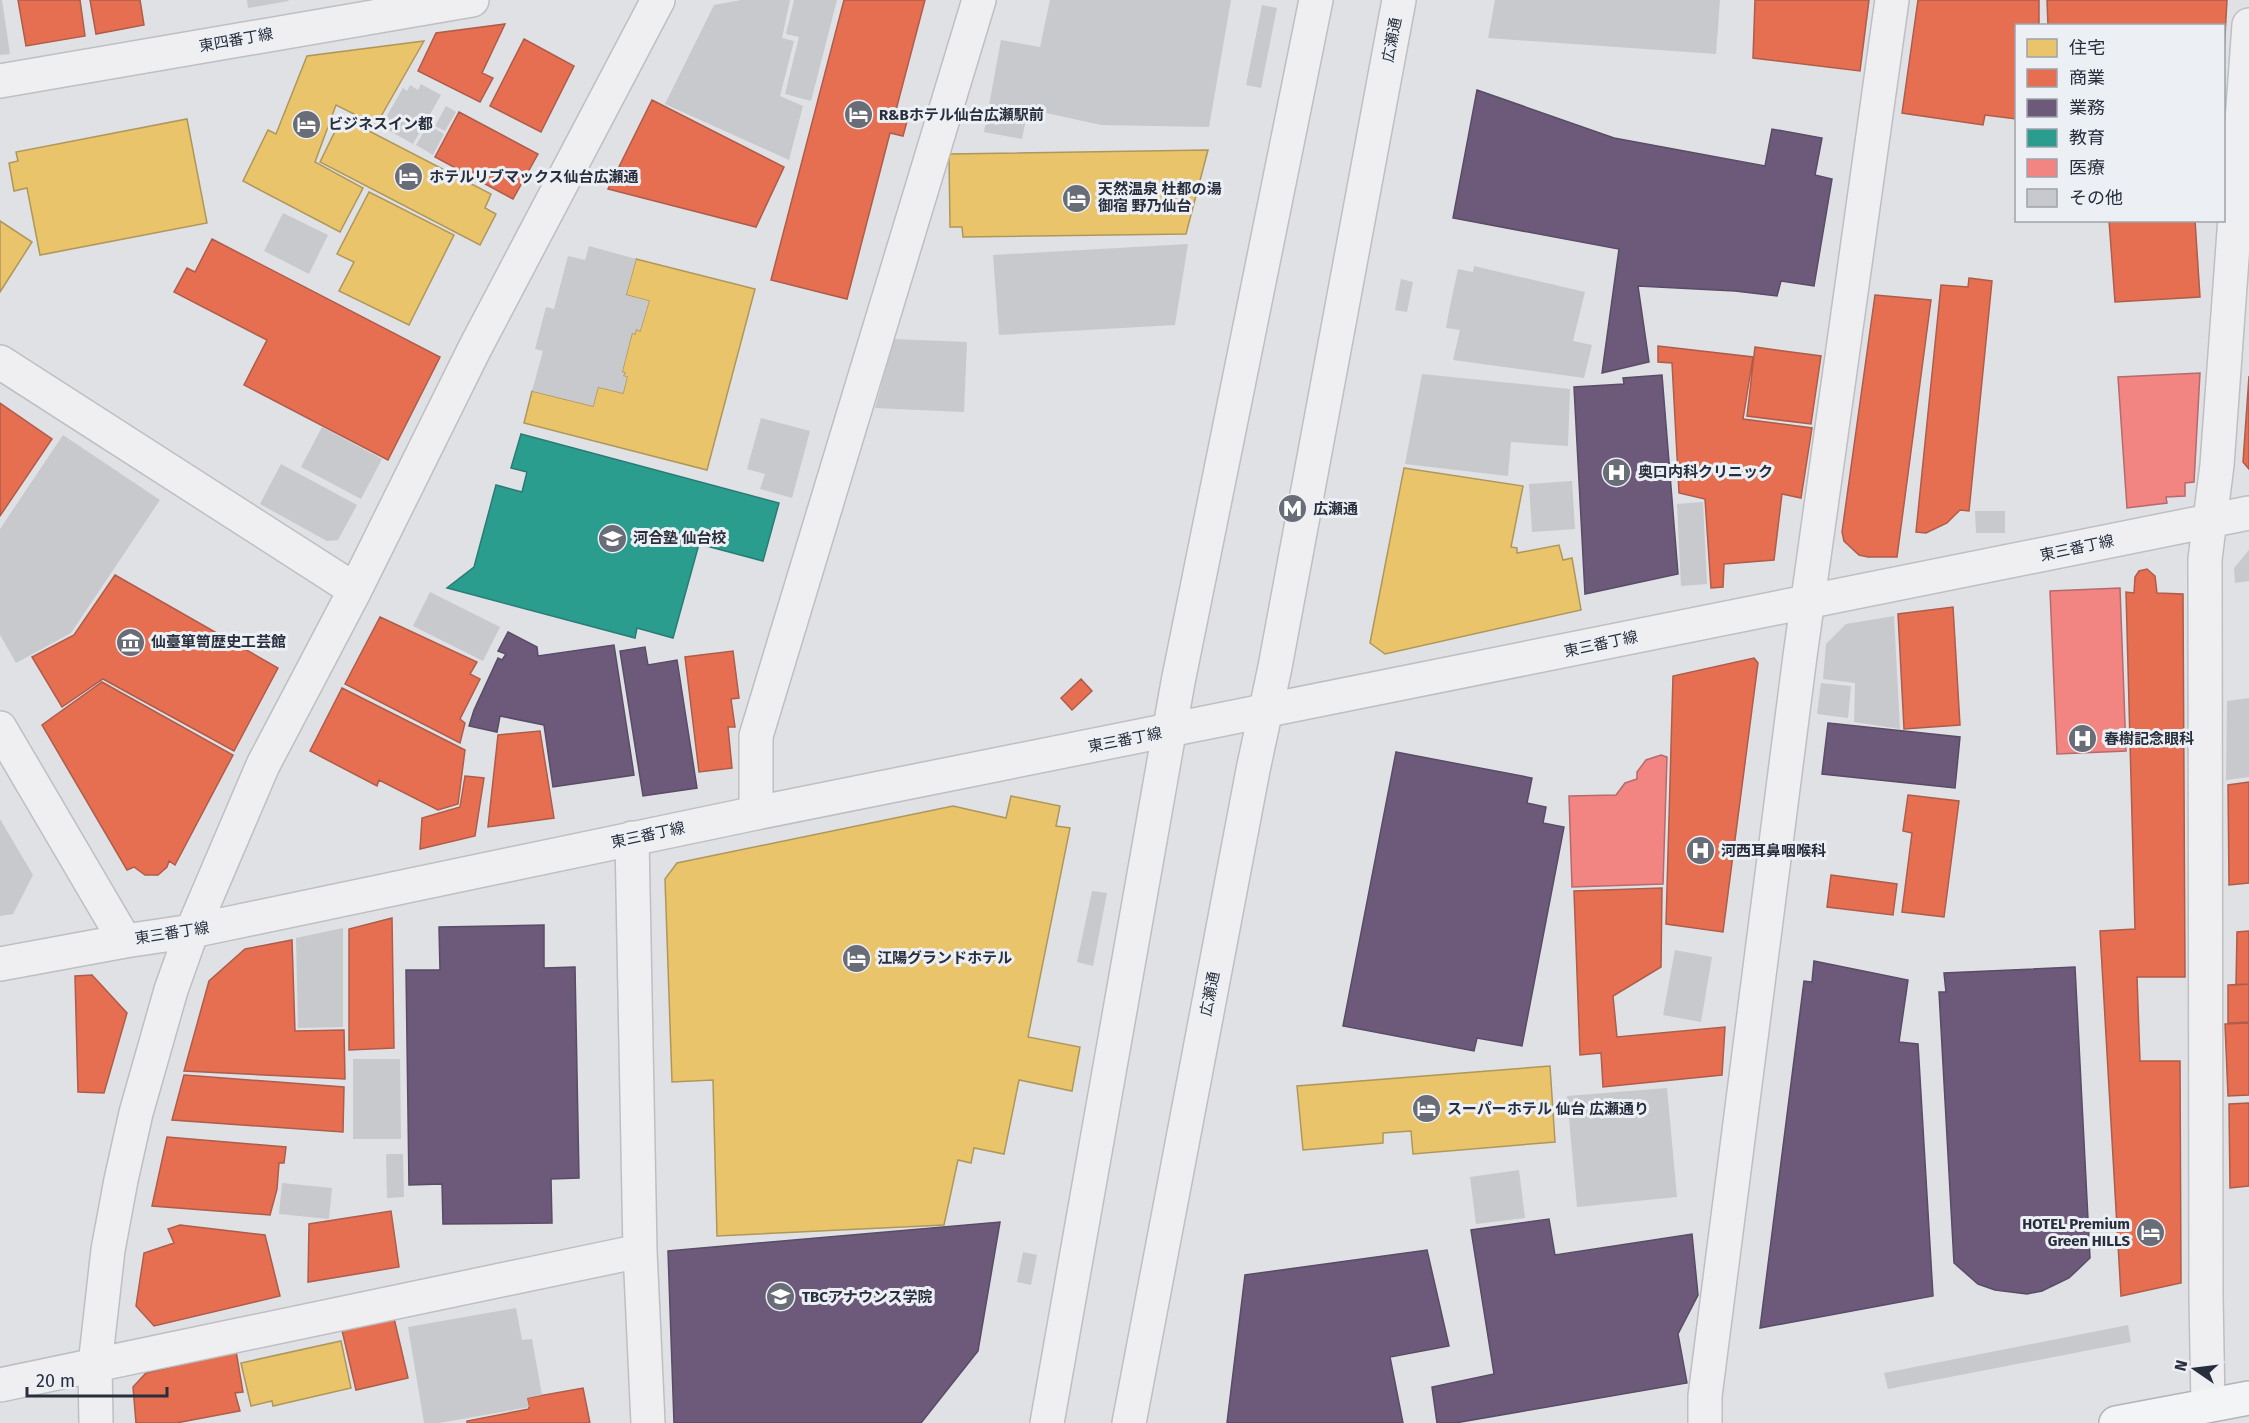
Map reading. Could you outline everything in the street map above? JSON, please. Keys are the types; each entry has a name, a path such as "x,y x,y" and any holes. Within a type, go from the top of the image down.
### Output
{"highway":[{"path":"2116,1423 2249,1398"}],"street":[{"name":"東四番丁線","path":"0,81 472,0"},
{"path":"96,1423 95,1365 108,1250 123,1169 136,1113 171,990 192,931 263,765 355,590 475,348 658,0"},
{"path":"756,813 756,736 979,0"},
{"path":"1047,1423 1169,731 1316,0"},
{"name":"広瀬通","path":"1129,1423 1399,0"},
{"path":"1705,1423 1705,1396 1808,602 1892,0"},
{"path":"2208,1405 2205,1297 2205,560 2217,465 2249,25"},
{"path":"0,362 355,590"},
{"name":"東三番丁線","path":"0,964 192,931 632,838 2249,513"},
{"path":"0,728 125,941"},
{"path":"632,838 640,1251 648,1423"},
{"path":"0,1385 640,1251"}],"shaded area":[{"path":"2225,58 2226,58 2225,115"}],"building: 住宅":[{"path":"424,41 376,125 336,105 315,162 363,188 340,232 243,181 268,130 276,134 307,56"},
{"path":"342,117 491,194 485,208 496,214 480,245 320,162"},
{"path":"187,119 207,223 40,255 27,188 14,191 9,163 18,161 16,152"},
{"path":"1208,150 1186,234 963,237 962,227 950,227 949,154"},
{"path":"369,192 454,235 409,325 339,291 354,262 337,254"},
{"path":"0,221 32,242 0,292"},
{"path":"636,259 755,289 707,470 524,423 532,391 593,406 598,387 623,393 627,377 623,376 625,373 622,372 632,333 635,334 636,329 640,331 649,301 626,295"},
{"path":"1404,468 1523,486 1511,547 1517,548 1517,553 1559,545 1563,560 1572,558 1581,610 1385,654 1370,643"},
{"name":"江陽グランドホテル","path":"1011,796 1060,806 1056,826 1070,828 1028,1037 1080,1047 1072,1091 1019,1080 1004,1154 974,1148 971,1163 958,1160 944,1225 717,1236 713,1080 672,1082 665,879 677,863 953,806 1006,818"},
{"name":"スーパーホテル 仙台 広瀬通り","path":"1550,1066 1555,1142 1413,1154 1411,1131 1383,1133 1383,1143 1303,1150 1297,1086"},
{"path":"341,1341 351,1388 273,1406 272,1401 251,1406 241,1363"}],"building: 商業":[{"path":"18,0 80,0 85,36 26,46"},
{"path":"90,0 140,0 144,25 96,34"},
{"path":"844,0 925,0 896,110 909,114 903,136 890,133 847,299 771,280"},
{"path":"1755,0 1869,0 1860,71 1753,58"},
{"path":"1918,0 2039,0 2039,24 2015,24 2015,119 1985,115 1983,125 1902,113"},
{"path":"2047,0 2227,0 2225,36 2225,24 2048,24"},
{"path":"505,24 482,73 493,78 480,102 418,71 436,33"},
{"path":"524,39 574,66 541,132 490,106"},
{"path":"652,100 784,167 756,227 608,189"},
{"path":"459,112 538,154 513,199 435,157"},
{"path":"2109,222 2195,222 2200,297 2115,302"},
{"path":"212,239 440,357 388,460 244,385 267,340 174,292 187,268 195,272"},
{"path":"1969,278 1992,281 1969,511 1960,510 1947,523 1926,533 1916,532 1941,285 1968,287"},
{"path":"1875,295 1931,300 1897,557 1859,555 1844,541 1842,532"},
{"path":"1658,346 1753,357 1743,419 1812,428 1801,498 1782,494 1774,560 1724,564 1723,587 1711,588 1705,499 1679,493 1672,363 1658,362"},
{"path":"1755,347 1821,356 1811,424 1747,416"},
{"path":"2249,376 2249,469 2243,462"},
{"path":"0,403 52,439 0,516"},
{"path":"2147,569 2155,576 2157,593 2183,594 2185,977 2137,977 2140,1061 2180,1061 2181,1283 2121,1296 2100,931 2135,929 2126,592 2134,593 2135,577 2139,571"},
{"path":"115,575 278,668 234,751 103,679 62,707 32,657 74,635"},
{"path":"1953,607 1960,725 1904,729 1898,614"},
{"path":"380,617 477,662 470,674 480,679 460,719 465,723 460,743 345,684"},
{"path":"733,651 739,698 731,699 735,727 728,727 732,768 699,772 685,657"},
{"path":"1754,658 1758,663 1723,932 1666,924 1673,676"},
{"path":"1081,679 1092,691 1072,710 1061,698"},
{"path":"102,682 233,755 175,865 169,861 167,867 158,875 145,875 134,867 127,870 42,725"},
{"path":"342,688 465,750 458,804 438,810 379,780 377,786 310,751"},
{"path":"540,731 554,818 488,827 498,735"},
{"path":"465,776 484,778 475,836 420,849 422,818 460,807"},
{"path":"2249,782 2249,883 2229,885 2228,785"},
{"path":"1908,795 1959,801 1944,917 1902,912 1912,833 1903,831"},
{"path":"1831,875 1897,884 1893,915 1827,907"},
{"path":"1662,888 1661,967 1613,996 1617,1037 1725,1027 1722,1075 1603,1087 1601,1053 1580,1055 1574,891"},
{"path":"392,918 394,1048 349,1050 349,929"},
{"path":"2249,931 2249,984 2236,985 2237,932"},
{"path":"292,940 295,1031 344,1030 345,1079 184,1071 209,981 245,949"},
{"path":"92,975 127,1013 104,1093 78,1092 75,976"},
{"path":"2249,984 2249,1022 2228,1023 2228,985"},
{"path":"2249,1023 2249,1095 2228,1096 2225,1024"},
{"path":"184,1075 344,1087 343,1132 172,1120"},
{"path":"2249,1103 2249,1186 2230,1188 2229,1104"},
{"path":"167,1137 286,1147 284,1163 279,1163 277,1189 270,1215 152,1206"},
{"path":"391,1211 399,1267 308,1282 309,1224"},
{"path":"180,1225 265,1235 280,1296 154,1326 136,1306 144,1253 174,1243 168,1229"},
{"path":"393,1314 408,1378 356,1390 341,1326"},
{"path":"236,1351 243,1392 235,1393 240,1411 176,1423 136,1423 133,1387 146,1373"},
{"path":"583,1388 590,1423 467,1423 467,1421 529,1409 527,1398"}],"building: 業務":[{"path":"1477,90 1614,138 1765,166 1772,129 1822,138 1815,175 1832,179 1814,286 1781,281 1777,296 1735,291 1638,286 1649,362 1602,373 1619,249 1453,218"},
{"path":"1662,375 1678,574 1585,594 1574,387 1624,384 1623,378"},
{"path":"508,632 537,647 538,656 614,645 634,775 553,787 544,725 500,716 497,732 469,726 498,658 502,660 506,654 498,651"},
{"path":"645,647 648,665 677,660 697,788 643,796 620,651"},
{"path":"1828,723 1960,737 1955,788 1822,774"},
{"path":"1396,752 1532,778 1527,803 1546,807 1543,823 1564,827 1522,1046 1477,1038 1474,1051 1343,1026"},
{"path":"544,925 544,968 575,967 579,1178 551,1179 552,1223 443,1224 442,1184 409,1185 406,970 440,970 439,927"},
{"path":"1814,961 1908,980 1899,1042 1918,1044 1933,1296 1760,1328 1804,981 1812,982"},
{"path":"2075,967 2090,1258 2069,1278 2042,1291 2027,1294 1995,1290 1978,1284 1954,1263 1939,992 1946,992 1944,973"},
{"path":"1549,1219 1555,1255 1692,1234 1698,1295 1678,1334 1687,1383 1455,1423 1437,1423 1432,1387 1494,1374 1471,1230"},
{"path":"1000,1222 978,1351 921,1423 674,1423 668,1251"},
{"path":"1427,1250 1449,1346 1390,1357 1403,1423 1227,1423 1245,1275"}],"building: 教育":[{"path":"521,434 779,503 763,561 699,544 673,638 637,628 635,638 447,588 474,567 496,485 522,492 527,472 511,468"}],"building: 医療":[{"path":"2200,373 2194,482 2185,483 2185,496 2166,497 2167,503 2127,508 2118,377"},
{"path":"2120,588 2126,751 2057,754 2050,591"},
{"path":"1661,755 1667,757 1663,884 1572,887 1569,796 1616,795 1625,783 1637,779 1637,772 1646,760"}],"building: その他":[{"path":"0,0 2,0 10,54 0,55"},
{"path":"247,0 288,0 289,1 248,8"},
{"path":"741,0 790,0 782,38 794,41 780,96 803,106 789,160 665,104 714,5"},
{"path":"794,0 837,0 811,101 785,94 799,37 786,34"},
{"path":"1050,0 1231,0 1209,127 1101,125 1028,109 1022,139 984,132 1001,40 1040,47"},
{"path":"1495,0 1720,0 1716,54 1488,38"},
{"path":"1262,5 1277,8 1261,88 1246,85"},
{"path":"421,84 441,95 413,144 381,126 403,88 407,91 410,85 418,90"},
{"path":"446,106 456,112 445,131 435,126"},
{"path":"428,125 444,134 433,155 416,145"},
{"path":"283,213 328,235 309,274 264,251"},
{"path":"1188,244 1175,325 999,335 993,255"},
{"path":"589,246 636,259 626,295 649,301 640,331 636,329 635,334 632,333 622,372 625,373 623,376 627,377 623,393 598,387 593,406 532,391 543,351 535,349 546,307 554,309 568,256 585,260"},
{"path":"1474,266 1585,292 1573,341 1592,345 1584,378 1453,360 1460,330 1446,328 1458,269 1473,272"},
{"path":"1401,279 1413,282 1407,312 1395,310"},
{"path":"894,339 967,342 964,412 875,408"},
{"path":"1422,374 1570,389 1568,446 1511,442 1508,476 1405,464"},
{"path":"761,418 810,431 792,498 760,489 765,474 747,469"},
{"path":"322,427 382,459 361,499 301,467"},
{"path":"63,435 160,500 71,633 16,663 0,635 0,529"},
{"path":"281,464 357,505 338,540 327,541 260,504"},
{"path":"1572,481 1575,529 1532,532 1529,484"},
{"path":"1703,502 1707,584 1681,586 1677,504"},
{"path":"1975,511 2005,511 2005,533 1976,533"},
{"path":"2249,550 2249,581 2235,583 2234,568"},
{"path":"430,592 500,627 483,661 413,626"},
{"path":"1894,616 1900,729 1854,722 1855,683 1823,679 1826,644 1846,624"},
{"path":"1821,683 1851,686 1848,718 1817,714"},
{"path":"2249,698 2249,777 2226,780 2227,701"},
{"path":"0,819 33,875 13,914 0,916"},
{"path":"1092,891 1107,893 1093,966 1077,962"},
{"path":"343,928 343,1027 298,1028 296,938"},
{"path":"1675,950 1712,957 1701,1022 1663,1015"},
{"path":"353,1059 400,1059 401,1139 353,1139"},
{"path":"1667,1088 1677,1197 1577,1207 1567,1096"},
{"path":"386,1154 403,1154 404,1197 387,1198"},
{"path":"1519,1170 1525,1218 1476,1224 1470,1177"},
{"path":"282,1183 332,1188 329,1219 279,1214"},
{"path":"1023,1252 1037,1255 1031,1285 1017,1282"},
{"path":"516,1308 522,1340 532,1339 542,1395 527,1398 529,1407 439,1423 424,1423 408,1327"},
{"path":"2128,1325 2131,1342 1888,1389 1884,1373"}],"place":[{"name":"R&Bホテル仙台広瀬駅前","path":"858,115"},
{"name":"ビジネスイン都","path":"307,124"},
{"name":"ホテルリブマックス仙台広瀬通","path":"408,177"},
{"name":"天然温泉 杜都の湯 御宿 野乃仙台","path":"1077,198"},
{"name":"奥口内科クリニック","path":"1617,472"},
{"name":"広瀬通","path":"1292,509"},
{"name":"河合塾 仙台校","path":"612,538"},
{"name":"仙臺箪笥歴史工芸館","path":"130,642"},
{"name":"春樹記念眼科","path":"2083,739"},
{"name":"河西耳鼻咽喉科","path":"1700,851"},
{"name":"江陽グランドホテル","path":"856,958"},
{"name":"スーパーホテル 仙台 広瀬通り","path":"1426,1109"},
{"name":"HOTEL Premium Green HILLS","path":"2151,1233"},
{"name":"TBCアナウンス学院","path":"781,1297"}]}
